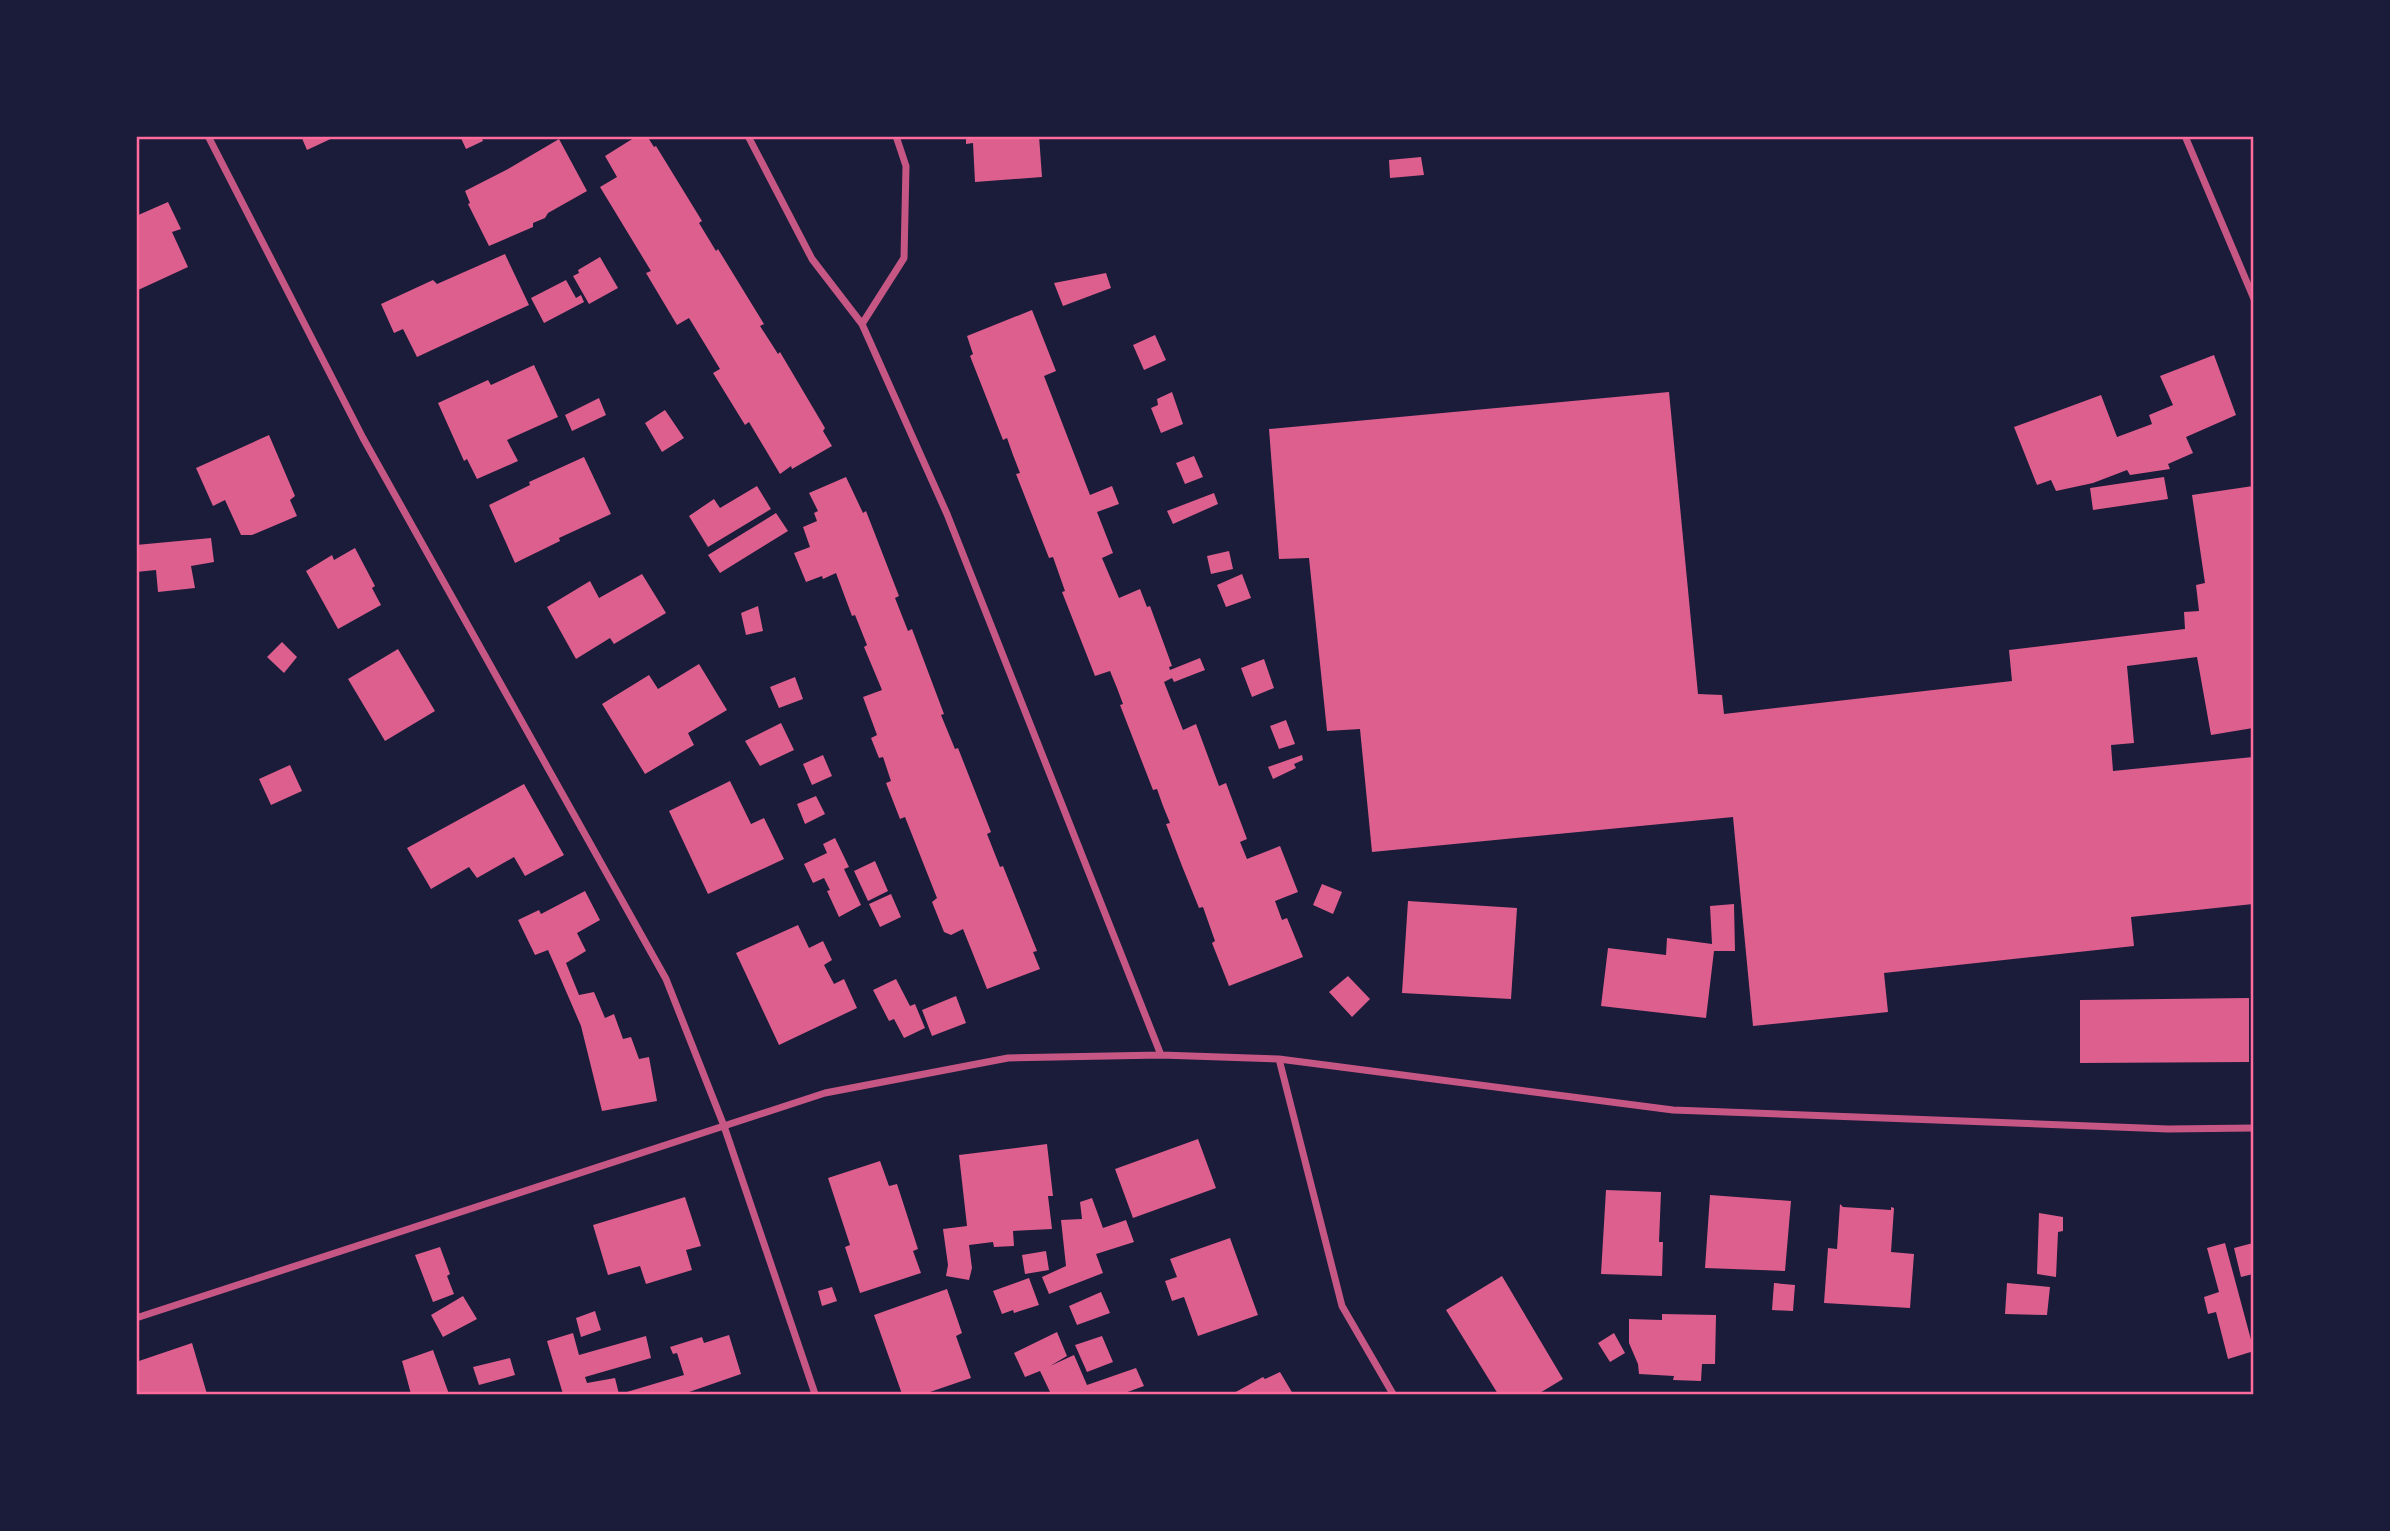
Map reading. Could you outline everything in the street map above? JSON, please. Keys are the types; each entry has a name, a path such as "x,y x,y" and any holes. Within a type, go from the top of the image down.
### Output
{"street":[{"path":"208,136 363,438 666,979 724,1126 816,1395"},
{"path":"748,136 812,259 862,324 947,514 1161,1055"},
{"path":"862,324 904,258 906,166 896,136"},
{"path":"2185,136 2253,299"},
{"path":"136,1318 825,1093 1008,1058 1161,1055 1279,1059 1673,1110 2168,1129 2253,1128"},
{"path":"1279,1059 1342,1306 1393,1395"}],"building":[{"path":"301,136 337,136 307,150"},
{"path":"460,136 481,136 483,141 466,149"},
{"path":"637,136 647,136 654,147 656,146 702,221 699,223 764,324 760,326 778,354 780,352 825,428 823,431 832,446 792,469 791,466 780,474 749,422 745,425 713,373 720,369 689,318 677,325 646,273 651,271 600,187 617,177 605,156"},
{"path":"966,136 1039,136 1042,177 975,182 973,143 966,144"},
{"path":"559,139 587,191 533,223 533,227 489,246 468,204 470,203 465,191"},
{"path":"1421,157 1424,175 1390,178 1389,160"},
{"path":"168,202 181,229 172,232 188,267 136,291 136,216"},
{"path":"505,254 529,305 417,357 403,329 394,333 381,304 433,280 437,284"},
{"path":"600,257 618,288 589,304 573,276"},
{"path":"1106,273 1111,288 1063,306 1054,283"},
{"path":"566,280 576,298 581,295 584,302 544,323 531,298"},
{"path":"1032,310 1056,371 1044,376 1090,495 1112,486 1119,504 1097,512 1113,553 1102,558 1119,598 1140,589 1147,607 1150,606 1172,666 1169,667 1170,670 1200,658 1205,670 1174,682 1172,678 1164,682 1183,730 1196,724 1219,786 1226,783 1247,839 1240,842 1247,859 1280,846 1298,892 1275,901 1282,920 1287,918 1303,957 1229,986 1212,943 1215,941 1203,907 1199,908 1182,866 1166,824 1170,823 1157,789 1153,790 1120,705 1123,704 1117,688 1110,671 1095,676 1062,592 1065,591 1053,557 1049,558 1016,474 1020,473 1007,438 1003,440 970,356 973,354 967,336"},
{"path":"1155,335 1166,360 1144,370 1133,345"},
{"path":"2214,355 2236,415 2186,437 2193,453 2168,464 2170,469 2130,475 2127,470 2093,483 2056,491 2051,480 2037,485 2014,427 2101,395 2117,437 2152,424 2149,415 2173,405 2160,376"},
{"path":"534,365 558,417 507,440 518,461 477,479 467,459 464,461 438,403 488,380 491,385"},
{"path":"1172,392 1183,424 1161,433 1151,408 1158,405 1157,399"},
{"path":"1669,392 1698,694 1722,695 1724,714 2012,681 2009,650 2185,629 2184,612 2199,611 2196,585 2205,583 2192,495 2253,486 2253,728 2211,735 2197,657 2127,666 2134,743 2111,745 2113,771 2253,757 2253,904 2131,917 2134,946 1884,973 1888,1012 1753,1026 1733,817 1372,852 1360,729 1327,731 1309,558 1279,559 1269,429"},
{"path":"599,398 606,415 572,431 565,415"},
{"path":"665,410 684,438 662,452 645,423"},
{"path":"269,435 295,496 290,500 297,516 252,535 241,535 225,500 213,506 196,468"},
{"path":"1194,456 1203,477 1185,484 1176,463"},
{"path":"584,457 611,514 559,538 560,541 515,563 489,505 530,485 529,482"},
{"path":"846,477 863,513 866,511 899,596 895,598 908,631 912,629 944,714 941,715 955,749 958,748 991,832 987,834 1000,867 1003,866 1037,951 1033,952 1040,969 987,989 963,929 951,935 944,932 932,902 937,898 905,817 900,819 886,783 891,781 883,757 879,758 871,738 877,735 863,697 882,690 864,647 867,645 855,615 852,616 836,573 806,582 794,553 810,547 803,527 817,521 814,513 818,511 809,493"},
{"path":"2164,477 2168,499 2093,510 2090,488"},
{"path":"757,486 771,509 708,547 689,516 714,499 720,508"},
{"path":"1214,493 1218,504 1173,524 1167,511"},
{"path":"776,513 788,531 720,573 708,555"},
{"path":"211,538 214,562 191,566 195,588 158,592 156,570 136,572 136,545"},
{"path":"355,548 375,586 372,588 381,605 338,629 306,571 332,555 334,560"},
{"path":"1229,551 1233,569 1211,574 1207,556"},
{"path":"642,574 666,613 614,644 610,638 576,659 547,607 590,581 599,598"},
{"path":"1242,574 1251,598 1226,607 1217,585"},
{"path":"758,606 763,631 746,635 741,613"},
{"path":"282,642 297,657 284,673 267,657"},
{"path":"398,649 435,711 385,741 348,679"},
{"path":"1264,659 1274,688 1252,697 1241,668"},
{"path":"699,664 727,710 688,733 694,745 645,774 602,704 649,675 658,689"},
{"path":"795,677 803,699 779,708 770,687"},
{"path":"1286,720 1295,744 1279,749 1270,726"},
{"path":"781,723 794,750 760,766 745,741"},
{"path":"823,755 832,776 812,785 803,764"},
{"path":"1302,755 1303,760 1294,764 1296,768 1273,779 1268,767"},
{"path":"290,765 302,791 271,805 259,779"},
{"path":"730,781 751,824 764,818 784,859 708,894 669,811"},
{"path":"524,784 564,855 525,876 514,857 477,878 469,867 431,889 407,848"},
{"path":"816,796 825,814 805,824 797,804"},
{"path":"835,838 849,867 844,869 861,905 839,917 824,878 813,883 804,864 827,853 823,844"},
{"path":"875,861 888,891 868,901 854,871"},
{"path":"1322,884 1342,892 1333,914 1313,905"},
{"path":"585,891 600,920 577,933 586,951 566,963 579,995 594,992 605,1018 614,1014 623,1039 631,1037 639,1059 649,1057 657,1101 602,1111 581,1026 556,968 548,950 535,955 518,920 539,910 541,914"},
{"path":"891,894 901,917 880,927 869,904"},
{"path":"1408,901 1517,908 1511,999 1402,993"},
{"path":"1734,904 1735,951 1714,951 1706,1018 1601,1006 1608,948 1666,955 1667,938 1712,944 1710,906"},
{"path":"798,925 809,948 823,941 832,960 824,965 834,984 844,979 857,1008 779,1045 736,953"},
{"path":"1348,976 1370,999 1352,1017 1329,992"},
{"path":"896,979 910,1006 915,1004 925,1028 904,1038 894,1019 889,1021 873,990"},
{"path":"956,996 966,1023 932,1036 922,1010"},
{"path":"2249,998 2249,1062 2080,1063 2080,1000"},
{"path":"1198,1139 1216,1188 1133,1218 1115,1169"},
{"path":"1047,1144 1053,1196 1048,1196 1052,1229 1013,1231 1014,1246 994,1247 993,1242 969,1245 972,1268 969,1280 946,1276 948,1265 943,1229 967,1226 959,1155"},
{"path":"880,1161 889,1186 897,1184 918,1249 913,1251 921,1273 860,1293 845,1247 850,1245 828,1178"},
{"path":"1606,1190 1661,1192 1659,1242 1663,1242 1662,1276 1601,1274"},
{"path":"1710,1195 1791,1201 1785,1271 1705,1268"},
{"path":"685,1197 701,1246 686,1250 692,1270 646,1284 640,1266 608,1275 593,1225"},
{"path":"1092,1198 1103,1228 1126,1220 1134,1242 1096,1254 1103,1273 1049,1294 1042,1277 1066,1266 1061,1220 1082,1219 1080,1202"},
{"path":"1840,1204 1843,1207 1894,1208 1891,1252 1914,1254 1910,1308 1824,1303 1828,1248 1837,1249"},
{"path":"2039,1213 2063,1217 2063,1231 2058,1232 2056,1277 2037,1274"},
{"path":"1230,1238 1258,1315 1198,1336 1184,1297 1172,1301 1165,1281 1177,1277 1170,1259"},
{"path":"2225,1243 2254,1351 2228,1359 2216,1312 2208,1314 2204,1297 2219,1292 2207,1248"},
{"path":"2253,1243 2253,1274 2241,1277 2234,1248"},
{"path":"440,1247 454,1294 433,1302 415,1255"},
{"path":"1046,1251 1049,1270 1025,1274 1022,1255"},
{"path":"1502,1276 1563,1379 1538,1394 1498,1394 1446,1310"},
{"path":"1029,1278 1039,1305 1002,1314 993,1291"},
{"path":"1774,1283 1795,1285 1793,1311 1772,1310"},
{"path":"2007,1283 2050,1287 2047,1315 2005,1314"},
{"path":"832,1287 837,1301 822,1306 818,1291"},
{"path":"947,1289 962,1333 956,1336 971,1378 924,1394 902,1394 874,1315"},
{"path":"1101,1292 1110,1313 1077,1325 1069,1306"},
{"path":"463,1296 477,1319 443,1337 431,1315"},
{"path":"595,1311 601,1330 581,1337 576,1318"},
{"path":"1662,1314 1716,1315 1715,1364 1702,1364 1701,1381 1673,1380 1674,1376 1639,1374 1638,1364 1629,1343 1629,1319 1662,1320"},
{"path":"1057,1332 1067,1356 1050,1366 1074,1355 1087,1385 1136,1368 1144,1386 1122,1394 1051,1394 1040,1371 1025,1377 1014,1353"},
{"path":"573,1333 579,1355 646,1336 651,1358 585,1377 587,1383 615,1378 619,1394 563,1394 547,1341"},
{"path":"1614,1333 1625,1353 1610,1362 1598,1343"},
{"path":"729,1335 741,1374 689,1392 690,1394 620,1394 684,1375 677,1353 673,1354 670,1347 702,1337 704,1343"},
{"path":"1102,1336 1113,1362 1087,1372 1075,1345"},
{"path":"192,1343 207,1394 136,1394 136,1362"},
{"path":"433,1350 449,1394 411,1394 402,1361"},
{"path":"510,1358 515,1375 479,1385 473,1367"},
{"path":"1280,1372 1293,1394 1232,1394 1263,1377 1265,1379"}]}
